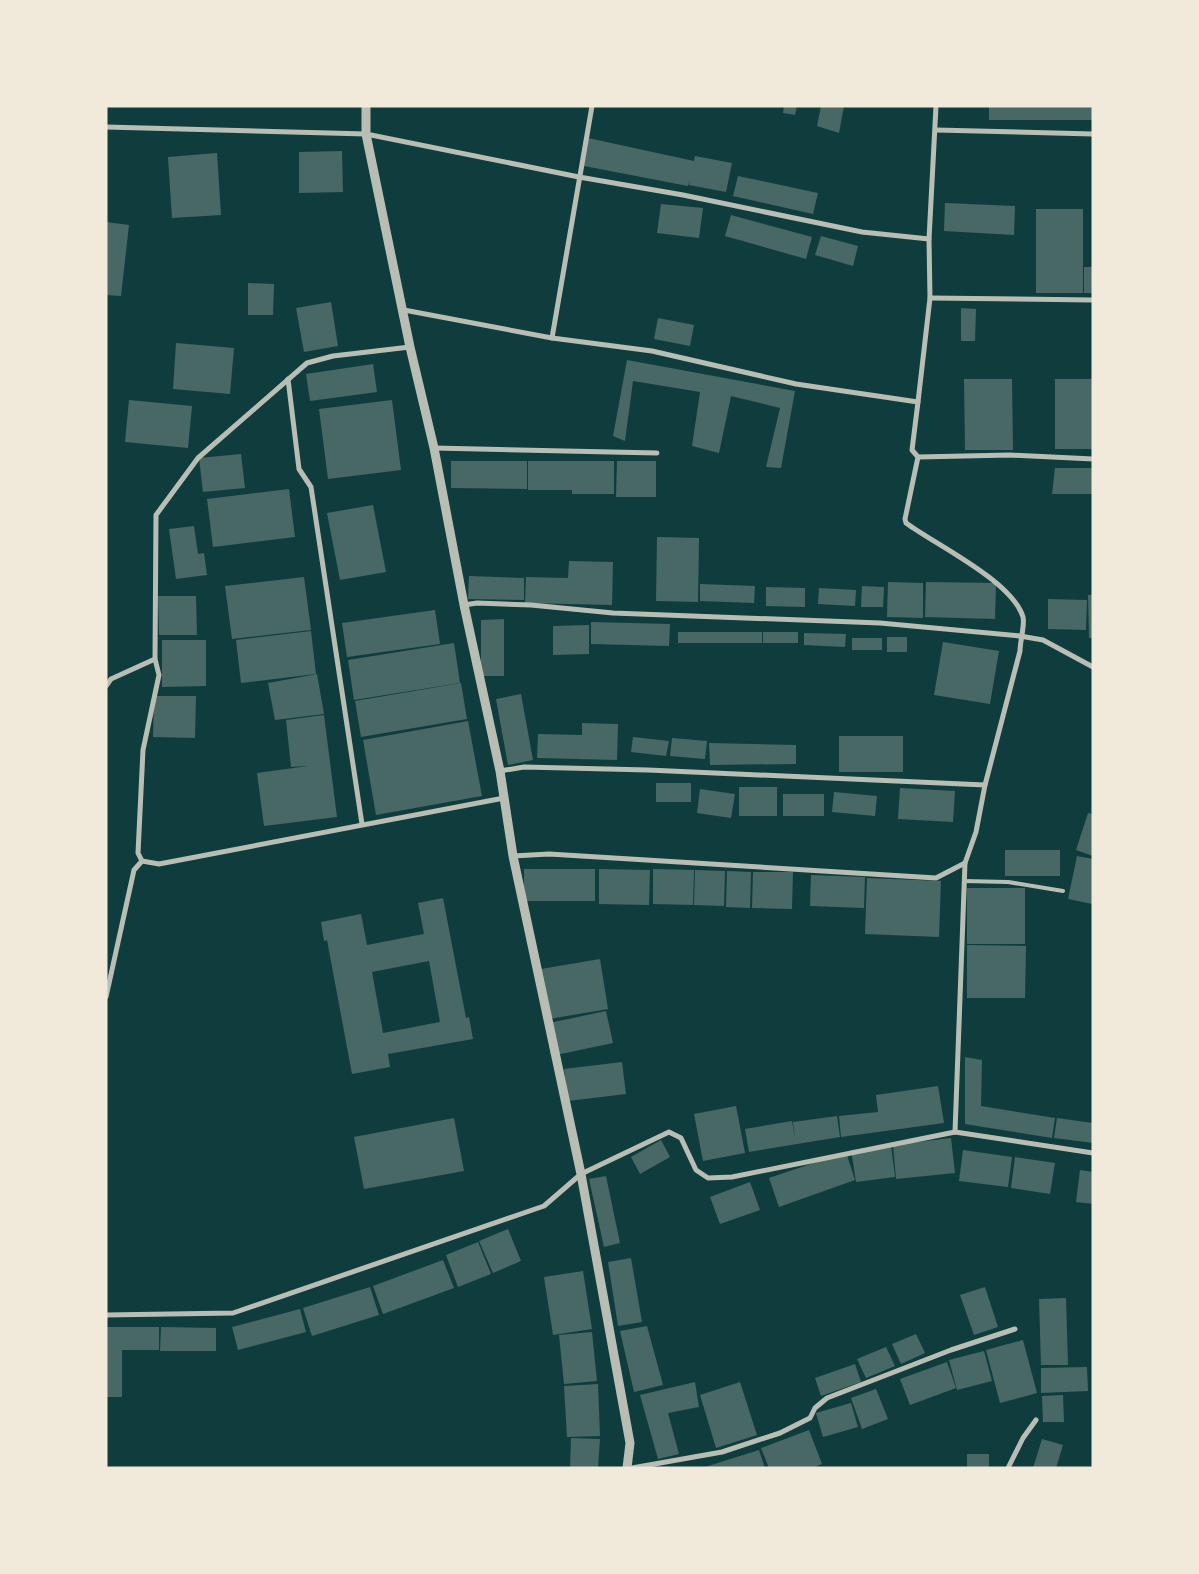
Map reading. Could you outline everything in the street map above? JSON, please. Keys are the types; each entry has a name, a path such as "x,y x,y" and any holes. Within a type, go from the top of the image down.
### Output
{"street":[{"path":"366,106 366,134 404,310 410,347 434,448 464,605 500,771 513,856 581,1174 630,1443 627,1468"},
{"path":"552,338 592,106"},
{"path":"918,457 912,450 930,298 929,238 936,106"},
{"path":"106,127 366,134 579,178 682,195 862,232 929,238"},
{"path":"936,130 1093,134"},
{"path":"930,298 1093,300"},
{"path":"404,310 552,338 652,351 796,384 918,402"},
{"path":"142,861 138,853 143,750 159,676 155,659 156,515 198,458 307,363 333,356 410,347"},
{"path":"288,379 299,469 311,487 362,824"},
{"path":"434,448 657,453"},
{"path":"918,457 1010,455 1093,459"},
{"path":"918,457 905,518 906,523 1000,587 1015,603 1023,616 1024,627 1020,636 1020,651 985,785 976,832 965,863 955,1132"},
{"path":"464,605 477,603 531,605 614,613 880,623 1020,636 1043,640 1093,666"},
{"path":"106,686 111,679 155,659"},
{"path":"500,771 524,767 648,770 985,785"},
{"path":"142,861 160,864 504,798"},
{"path":"513,856 550,854 936,878 965,863"},
{"path":"106,997 134,870 142,861"},
{"path":"106,1315 233,1313 544,1206 581,1174 669,1132 681,1138 696,1170 708,1178 732,1177 955,1132 1093,1153"},
{"path":"632,1468 722,1452 780,1433 810,1418 815,1408 827,1398 951,1350 1015,1329"},
{"path":"1008,1468 1023,1438 1036,1420"}],"lane":[{"path":"964,881 1008,882 1063,890"}],"building":[{"path":"784,106 797,106 795,115 783,113"},
{"path":"821,106 844,106 839,133 817,126"},
{"path":"989,106 1093,106 1093,120 989,120"},
{"path":"588,138 694,161 695,156 732,163 726,192 689,185 690,179 688,186 584,166"},
{"path":"342,151 343,192 299,193 299,152"},
{"path":"217,153 221,215 172,218 168,157"},
{"path":"738,176 818,193 813,214 733,196"},
{"path":"945,203 1015,206 1014,235 944,231"},
{"path":"661,204 703,208 699,238 657,233"},
{"path":"1036,209 1083,209 1083,293 1036,293"},
{"path":"731,215 812,237 806,259 725,236"},
{"path":"106,222 129,225 121,296 106,295"},
{"path":"821,236 858,246 853,266 815,255"},
{"path":"1084,267 1093,267 1093,293 1084,293"},
{"path":"248,283 274,284 273,315 248,315"},
{"path":"331,302 338,346 304,352 296,308"},
{"path":"961,308 976,309 975,341 961,341"},
{"path":"658,318 694,325 690,346 654,339"},
{"path":"176,343 234,348 230,394 173,389"},
{"path":"627,360 795,391 781,468 766,467 780,408 731,396 719,453 692,446 700,392 633,381 625,441 613,436"},
{"path":"373,364 377,392 310,401 306,374"},
{"path":"964,379 1012,379 1013,450 965,450"},
{"path":"1055,379 1093,379 1093,449 1055,449"},
{"path":"129,400 192,406 188,448 125,442"},
{"path":"392,400 401,470 328,479 319,409"},
{"path":"241,454 245,488 203,492 199,458"},
{"path":"451,461 527,461 527,489 451,488"},
{"path":"528,461 614,461 614,494 572,494 572,490 528,490"},
{"path":"617,461 656,461 656,497 616,497"},
{"path":"1055,468 1093,468 1093,494 1052,494"},
{"path":"289,489 295,537 213,547 207,499"},
{"path":"373,505 386,572 340,580 327,513"},
{"path":"194,526 198,554 204,553 207,575 176,579 169,529"},
{"path":"657,537 699,538 698,602 656,601"},
{"path":"569,561 613,562 612,605 525,603 526,577 568,578"},
{"path":"469,576 524,578 524,600 468,599"},
{"path":"304,577 311,630 232,639 225,586"},
{"path":"888,582 923,583 923,618 887,617"},
{"path":"926,582 996,583 995,619 925,617"},
{"path":"700,584 755,586 754,603 700,601"},
{"path":"862,586 884,587 883,607 861,607"},
{"path":"766,587 805,588 805,607 766,606"},
{"path":"819,588 856,590 855,606 818,604"},
{"path":"1088,595 1093,595 1093,638 1089,638"},
{"path":"158,596 196,596 197,635 159,635"},
{"path":"1048,599 1087,600 1086,630 1048,629"},
{"path":"435,610 440,644 347,657 342,623"},
{"path":"504,619 504,676 481,676 481,620"},
{"path":"591,622 670,624 669,646 591,644"},
{"path":"589,625 589,654 553,655 553,626"},
{"path":"311,631 316,674 241,683 236,640"},
{"path":"678,632 762,632 762,643 678,643"},
{"path":"763,632 798,632 798,643 763,643"},
{"path":"804,633 846,634 845,647 804,645"},
{"path":"887,637 907,637 907,652 887,652"},
{"path":"852,638 882,638 882,650 852,650"},
{"path":"162,640 206,640 206,686 162,687"},
{"path":"943,642 999,651 990,704 934,695"},
{"path":"454,643 460,683 354,700 348,660"},
{"path":"317,674 324,714 275,720 268,683"},
{"path":"461,683 467,719 361,737 355,701"},
{"path":"521,694 533,760 508,765 496,699"},
{"path":"154,696 196,696 195,738 153,737"},
{"path":"324,715 337,817 264,826 257,773 308,766 291,767 286,720"},
{"path":"468,721 482,796 376,815 363,740"},
{"path":"582,723 618,724 617,760 537,758 538,734 582,735"},
{"path":"839,736 903,736 903,772 839,772"},
{"path":"633,737 669,741 666,756 631,752"},
{"path":"672,738 707,741 705,759 670,756"},
{"path":"709,743 796,745 796,764 710,765"},
{"path":"656,783 691,783 691,802 656,802"},
{"path":"739,787 777,787 777,816 739,816"},
{"path":"900,788 955,791 953,822 898,819"},
{"path":"700,789 735,794 731,818 697,813"},
{"path":"834,792 877,796 875,816 832,812"},
{"path":"783,794 824,794 824,816 783,816"},
{"path":"1088,813 1093,814 1093,856 1076,850"},
{"path":"1005,850 1060,850 1060,876 1005,876"},
{"path":"1077,856 1093,859 1092,904 1068,899"},
{"path":"524,869 595,869 595,901 524,901"},
{"path":"599,869 650,870 649,905 599,904"},
{"path":"653,869 694,870 693,905 653,904"},
{"path":"695,870 725,871 724,906 694,905"},
{"path":"727,871 751,872 750,908 726,907"},
{"path":"753,872 793,872 792,909 752,908"},
{"path":"811,875 865,877 864,908 810,906"},
{"path":"867,878 941,881 939,937 865,934"},
{"path":"967,888 1025,888 1025,944 967,944"},
{"path":"443,898 466,1018 469,1017 473,1039 388,1054 390,1067 352,1074 327,940 324,941 321,922 361,914 367,945 424,934 418,903","holes":["429,961 440,1022 383,1033 372,972"]},
{"path":"967,945 1026,946 1025,998 967,998"},
{"path":"600,959 608,1009 549,1019 541,969"},
{"path":"606,1011 613,1043 556,1055 549,1023"},
{"path":"965,1057 982,1060 981,1106 1055,1118 1052,1138 965,1124"},
{"path":"622,1062 626,1094 568,1101 564,1069"},
{"path":"938,1086 944,1123 841,1137 839,1116 878,1112 876,1095"},
{"path":"736,1106 745,1153 703,1161 694,1114"},
{"path":"837,1116 840,1137 749,1152 745,1129 792,1121 795,1138 793,1122"},
{"path":"454,1118 464,1171 364,1189 354,1137"},
{"path":"1057,1118 1093,1123 1093,1143 1054,1138"},
{"path":"951,1138 955,1173 896,1179 893,1145"},
{"path":"661,1140 670,1157 640,1174 631,1157"},
{"path":"891,1145 895,1177 856,1182 851,1150"},
{"path":"963,1150 1012,1157 1008,1187 959,1181"},
{"path":"846,1152 855,1180 779,1207 769,1178"},
{"path":"1015,1157 1055,1163 1050,1194 1011,1188"},
{"path":"1080,1170 1093,1172 1093,1204 1076,1202"},
{"path":"606,1176 620,1243 604,1247 589,1179"},
{"path":"750,1182 760,1210 720,1224 710,1197"},
{"path":"508,1229 521,1261 493,1273 479,1241"},
{"path":"478,1242 491,1274 458,1287 446,1255"},
{"path":"631,1258 642,1322 618,1326 608,1262"},
{"path":"443,1260 454,1288 383,1314 373,1286"},
{"path":"583,1271 592,1329 553,1335 544,1277"},
{"path":"370,1287 379,1315 312,1336 303,1308"},
{"path":"985,1287 998,1327 974,1335 960,1295"},
{"path":"1066,1298 1068,1365 1041,1365 1039,1299"},
{"path":"300,1309 306,1332 238,1350 232,1327"},
{"path":"647,1326 663,1385 634,1392 620,1331"},
{"path":"106,1327 159,1327 159,1350 122,1350 122,1397 106,1397"},
{"path":"161,1327 216,1328 216,1351 160,1351"},
{"path":"592,1332 597,1381 564,1384 559,1335"},
{"path":"916,1334 925,1353 901,1364 892,1344"},
{"path":"1023,1340 1037,1393 1000,1403 986,1350"},
{"path":"886,1347 895,1366 866,1378 857,1359"},
{"path":"984,1351 992,1381 957,1390 949,1360"},
{"path":"947,1362 956,1388 910,1405 900,1379"},
{"path":"855,1364 861,1382 821,1396 815,1378"},
{"path":"1087,1367 1088,1391 1041,1393 1041,1368"},
{"path":"695,1382 699,1407 668,1413 679,1454 658,1459 640,1395"},
{"path":"740,1382 757,1435 716,1448 700,1395"},
{"path":"598,1384 600,1436 567,1437 564,1386"},
{"path":"876,1389 888,1419 862,1429 851,1398"},
{"path":"1063,1395 1064,1422 1043,1422 1042,1396"},
{"path":"851,1403 858,1427 823,1437 816,1413"},
{"path":"809,1430 822,1464 812,1468 769,1468 761,1448"},
{"path":"571,1438 600,1439 598,1468 570,1468"},
{"path":"1042,1439 1063,1445 1056,1468 1033,1468"},
{"path":"759,1450 765,1468 705,1468 705,1467"},
{"path":"967,1454 989,1454 989,1468 967,1468"}]}
